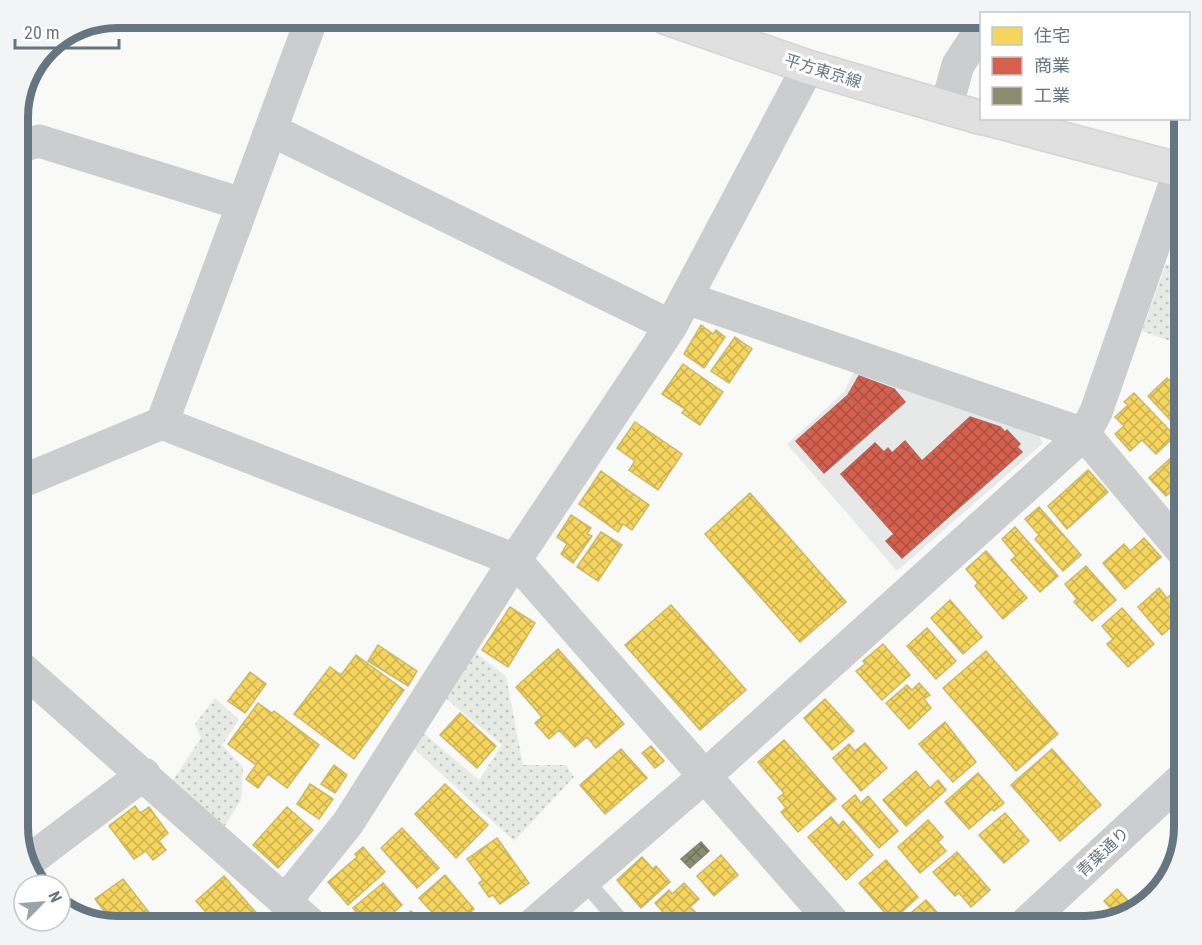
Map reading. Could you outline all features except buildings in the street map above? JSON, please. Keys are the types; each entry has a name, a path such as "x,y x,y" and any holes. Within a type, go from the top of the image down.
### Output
{"main road":[{"name":"平方東京線","path":"699,29 808,67 980,117"},
{"name":"平方東京線","path":"991,120 1174,169"}],"street":[{"path":"162,423 308,29"},
{"path":"946,108 958,64 980,30"},
{"path":"298,916 348,823 515,560 679,312 808,67"},
{"path":"271,130 679,312 1084,434 1174,537"},
{"path":"29,144 39,141 242,204"},
{"path":"543,916 705,776 1084,434 1096,412 1174,193"},
{"path":"29,478 162,423 515,560 827,916"},
{"path":"29,675 144,774 296,916"},
{"path":"34,858 144,774"},
{"name":"青葉通り","path":"1035,916 1174,786"}],"lane":[{"path":"585,881 615,916"}],"shaded area":[{"path":"1166,264 1174,267 1174,342 1142,331"},
{"path":"854,372 1036,430 1043,443 897,571 787,444 844,392"},
{"path":"472,650 506,676 523,765 566,765 574,777 514,841 410,745 420,730 479,780 502,745 442,695"},
{"path":"215,698 239,720 222,745 243,767 241,800 222,830 171,783 201,738 195,724"}]}
